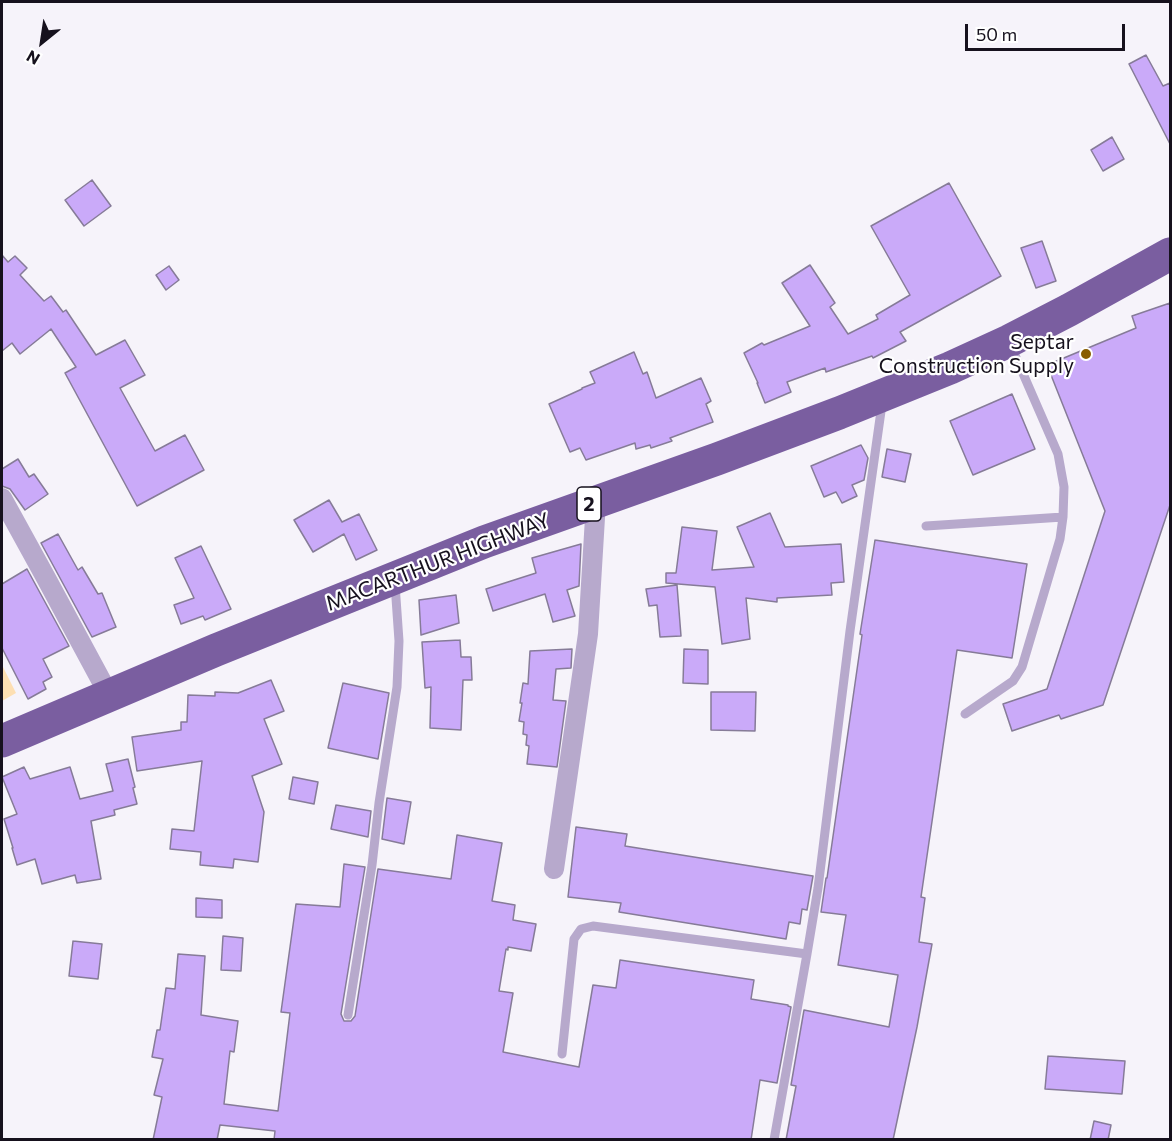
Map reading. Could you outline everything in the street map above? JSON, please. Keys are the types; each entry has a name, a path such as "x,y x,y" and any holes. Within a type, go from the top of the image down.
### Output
{"highway":[{"name":"MACARTHUR HIGHWAY","path":"2,741 216,650 484,542 717,459 950,368 1069,310 1170,254"}],"street":[{"path":"2,498 109,695"},
{"path":"554,869 588,634 596,501"}],"lane":[{"path":"965,714 1013,681 1022,667 1060,539 1063,517 1064,487 1059,454 1009,341"},
{"path":"774,1140 818,888 883,395"},
{"path":"926,526 1063,517"},
{"path":"348,1015 397,687 399,641 395,578"},
{"path":"562,1054 574,939 581,929 593,926 807,954"}],"shaded area":[{"path":"2,665 16,693 2,701"}],"building":[{"path":"1146,55 1163,86 1170,83 1170,144 1129,64"},
{"path":"1112,137 1124,159 1103,171 1091,150"},
{"path":"92,180 111,206 84,226 65,200"},
{"path":"949,183 1001,276 900,332 906,341 873,358 872,356 826,372 825,368 787,382 791,392 765,403 744,353 762,343 764,345 810,326 782,283 810,265 835,303 830,307 848,334 878,319 876,315 910,295 871,226"},
{"path":"1042,241 1056,281 1036,288 1021,248"},
{"path":"2,255 8,262 15,256 27,268 20,275 44,301 51,296 63,312 66,310 96,355 125,340 145,375 120,388 155,451 185,435 204,470 137,506 65,373 76,367 51,329 20,354 12,343 2,351"},
{"path":"169,266 179,280 166,290 156,275"},
{"path":"1170,303 1170,505 1103,705 1061,719 1059,715 1012,731 1003,704 1047,689 1105,511 1047,365 1136,328 1132,316"},
{"path":"634,352 643,374 647,372 656,398 701,378 711,401 706,404 713,422 670,438 672,441 651,448 650,445 636,449 635,443 586,460 580,448 570,452 549,404 595,383 590,372"},
{"path":"1012,394 1035,449 973,475 950,421"},
{"path":"861,445 868,458 864,480 852,485 857,496 842,503 836,492 824,497 811,466"},
{"path":"887,449 911,454 905,482 882,477"},
{"path":"18,459 29,477 34,474 48,494 25,510 10,489 2,486 2,469"},
{"path":"329,500 342,522 359,514 377,550 356,560 344,534 313,552 294,520"},
{"path":"770,513 785,547 841,544 844,582 831,583 832,595 777,598 777,602 746,598 750,639 722,644 715,587 666,583 666,573 676,573 682,527 717,531 712,570 754,567 737,527"},
{"path":"58,534 78,570 82,567 98,594 102,593 116,627 92,637 41,543"},
{"path":"875,540 1027,564 1012,658 957,650 921,897 925,898 919,942 932,944 893,1140 786,1140 796,1086 791,1085 804,1010 889,1027 898,975 838,965 846,915 821,912"},
{"path":"581,544 579,586 567,590 575,616 553,622 545,594 493,611 486,589 536,573 532,558"},
{"path":"201,546 231,609 205,620 203,616 181,624 174,605 194,598 175,558"},
{"path":"27,569 69,646 43,659 52,677 43,682 46,689 28,699 2,648 2,584"},
{"path":"677,585 681,636 660,637 657,605 649,606 646,589"},
{"path":"456,595 459,623 421,635 419,600"},
{"path":"460,640 461,657 471,657 472,680 463,680 461,730 430,728 431,687 425,688 422,642"},
{"path":"572,649 571,668 556,669 553,700 566,701 557,767 527,764 529,746 526,745 527,735 523,734 524,722 519,721 523,683 528,684 530,651"},
{"path":"684,649 708,650 708,684 683,683"},
{"path":"271,680 284,711 264,719 282,764 252,776 264,812 258,862 234,859 233,868 200,865 201,852 170,849 172,829 194,831 202,761 137,771 132,737 181,730 181,722 187,722 188,695 215,696 215,692 238,693"},
{"path":"343,683 389,693 378,759 328,748"},
{"path":"711,692 756,692 755,731 711,730"},
{"path":"128,759 137,804 114,810 115,815 91,821 101,879 77,883 75,875 42,884 35,859 17,865 4,819 17,814 2,777 24,767 30,779 70,767 80,799 113,791 106,764"},
{"path":"293,777 318,782 314,804 289,799"},
{"path":"387,798 411,802 404,844 382,839"},
{"path":"336,805 371,811 368,837 331,829"},
{"path":"576,827 627,834 625,846 813,876 807,910 802,909 800,924 789,922 786,939 619,912 621,903 568,897"},
{"path":"457,835 502,843 492,901 515,905 513,920 536,924 531,951 508,947 508,950 506,949 499,991 513,993 503,1052 579,1067 593,985 616,988 620,960 754,980 751,999 791,1007 777,1083 760,1080 751,1140 274,1140 275,1131 220,1125 217,1140 153,1140 162,1097 154,1095 163,1059 152,1057 157,1030 160,1030 166,988 175,989 178,954 205,956 201,1015 238,1021 234,1052 230,1051 224,1104 278,1111 290,1013 281,1012 296,904 340,907 344,864 365,867 341,1014 344,1021 351,1021 355,1016 378,869 451,879"},
{"path":"196,898 222,900 222,918 196,917"},
{"path":"223,936 243,938 241,971 221,970"},
{"path":"73,941 102,944 98,979 69,976"},
{"path":"1048,1056 1125,1061 1122,1094 1045,1089"},
{"path":"1094,1121 1111,1125 1108,1140 1090,1140"}],"place":[{"name":"Septar Construction Supply","path":"1086,354"}]}
